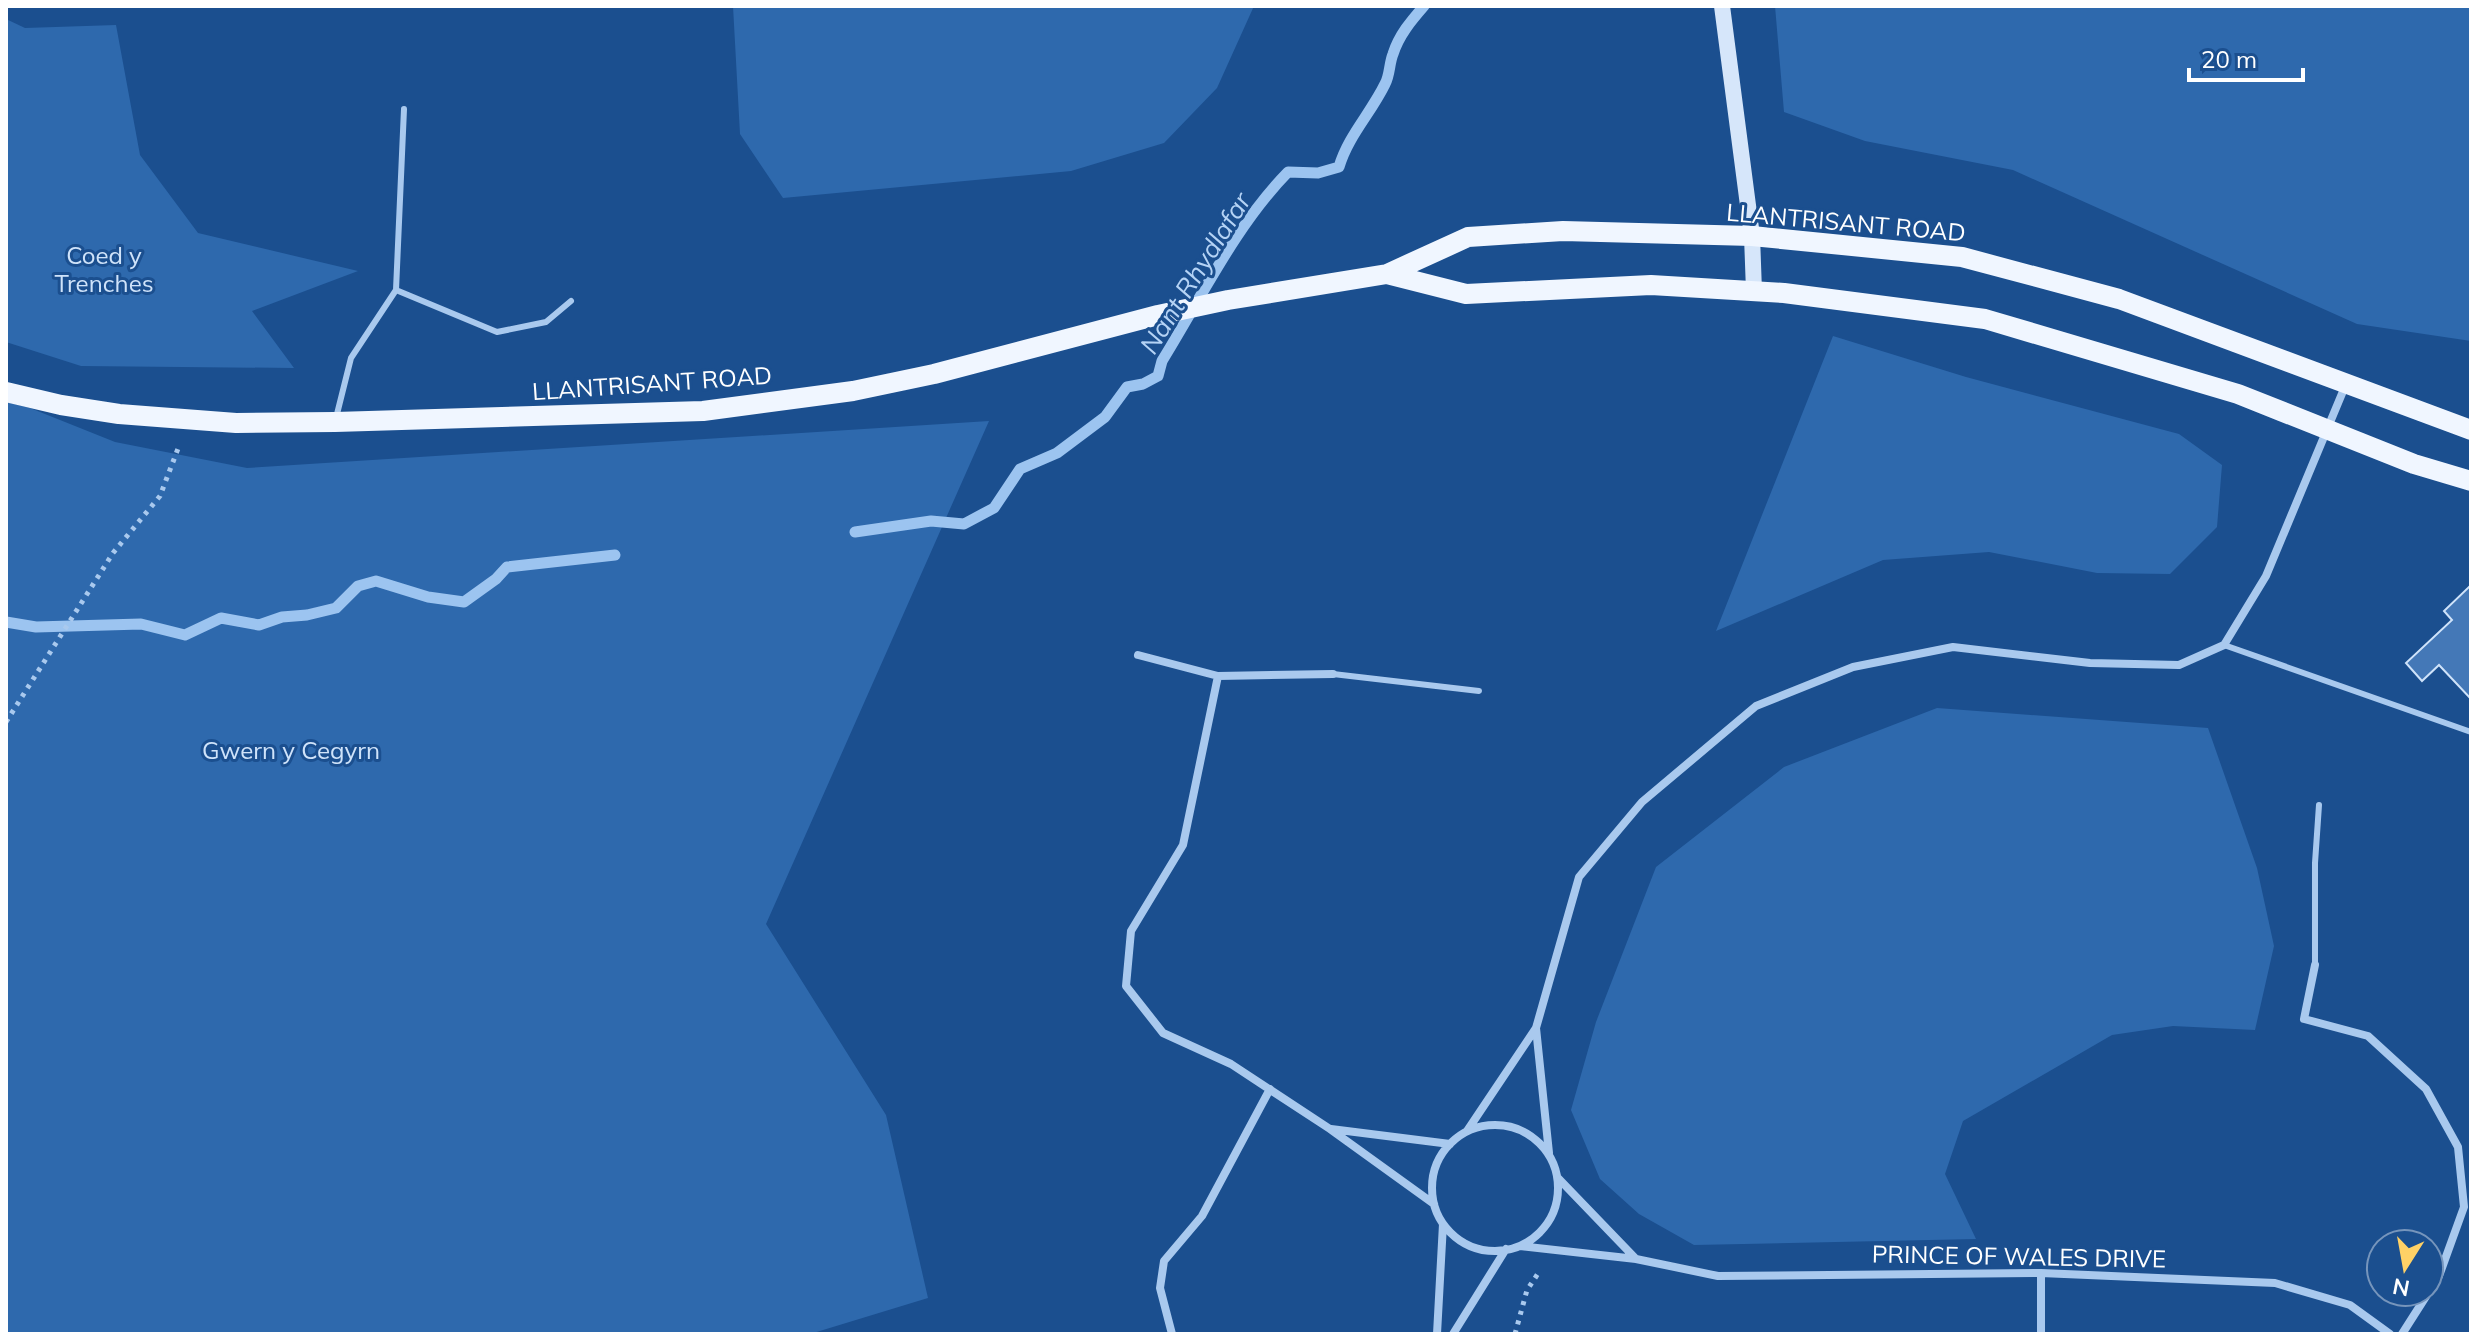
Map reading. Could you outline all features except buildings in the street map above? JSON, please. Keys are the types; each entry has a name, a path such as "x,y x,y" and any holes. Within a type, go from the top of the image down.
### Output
{"main road":[{"name":"LLANTRISANT ROAD","path":"6,392 61,405 188,421 335,422 703,411 853,391 934,374 1158,315 1228,300 1387,274 1468,237 1563,231 1752,236 1962,257 2119,299 2471,430"},
{"name":"LLANTRISANT ROAD","path":"1387,274 1466,294 1651,285 1754,291 1985,319 2238,394 2414,464 2471,481"}],"street":[{"path":"1722,6 1752,236 1754,291"},
{"path":"1558,1177 1557,1199 1550,1219 1536,1236 1520,1246 1476,1249 1457,1238 1443,1224 1434,1204 1432,1182 1438,1161 1450,1144 1467,1131 1536,1028 1579,877 1642,802 1756,706 1853,667 1953,647 2090,663 2179,665 2224,645 2266,576 2346,382"},
{"path":"1138,655 1218,676 1333,674"},
{"path":"1218,676 1183,845 1131,931 1126,986 1163,1033 1231,1064 1330,1129 1434,1204"},
{"path":"2315,965 2304,1019 2368,1036 2426,1089 2458,1147 2464,1207 2439,1276 2402,1334"},
{"path":"1536,1028 1549,1154 1558,1177 1636,1259"},
{"path":"1172,1334 1160,1288 1164,1261 1202,1216 1270,1089"},
{"path":"1467,1131 1489,1125 1514,1128 1534,1137 1549,1154"},
{"path":"1330,1129 1450,1144"},
{"path":"1437,1334 1443,1224"},
{"name":"PRINCE OF WALES DRIVE","path":"1520,1246 1636,1259 1718,1276 2041,1273 2275,1283 2350,1305 2390,1334"},
{"path":"1453,1334 1506,1249"},
{"path":"2041,1273 2041,1334"}],"lane":[{"path":"335,422 351,358 396,290 404,109"},
{"path":"396,290 497,332 546,322 571,301"},
{"path":"2224,645 2471,732"},
{"path":"1333,674 1479,691"},
{"path":"2315,965 2315,863 2319,805"}],"path":[{"path":"6,722 113,553 160,496 188,421"},
{"path":"1515,1334 1527,1290 1555,1250"}],"green space":[{"path":"733,6 1254,6 1217,88 1164,143 1071,171 783,198 740,134"},
{"path":"1775,6 2471,6 2471,341 2357,324 2013,170 1865,141 1784,112"},
{"name":"Coed y Trenches","path":"6,19 25,28 116,25 140,155 198,233 358,271 252,311 294,368 81,366 6,342"},
{"path":"1833,336 1966,377 2179,434 2222,465 2217,527 2170,574 2097,573 1989,552 1883,560 1716,631"},
{"name":"Gwern y Cegyrn","path":"6,402 30,408 115,442 247,468 989,421 766,924 886,1115 928,1298 810,1334 6,1334"},
{"path":"1937,708 2208,728 2257,868 2274,946 2255,1030 2173,1026 2112,1035 1963,1121 1945,1174 1976,1239 1694,1245 1639,1214 1600,1179 1571,1110 1596,1022 1656,867 1784,767"}],"waterway":[{"name":"Nant Rhydlafar","path":"855,532 931,521 964,524 994,508 1020,469 1057,453 1105,417 1127,387 1143,384 1158,376 1162,361 1220,263 1269,193 1288,172 1318,173 1339,167 1348,145 1385,84 1399,41 1424,6"},
{"name":"Nant Rhydlafar","path":"6,622 36,627 141,624 185,635 221,618 259,625 282,617 336,608 358,586 376,581 428,597 464,602 507,567 615,555"}]}
